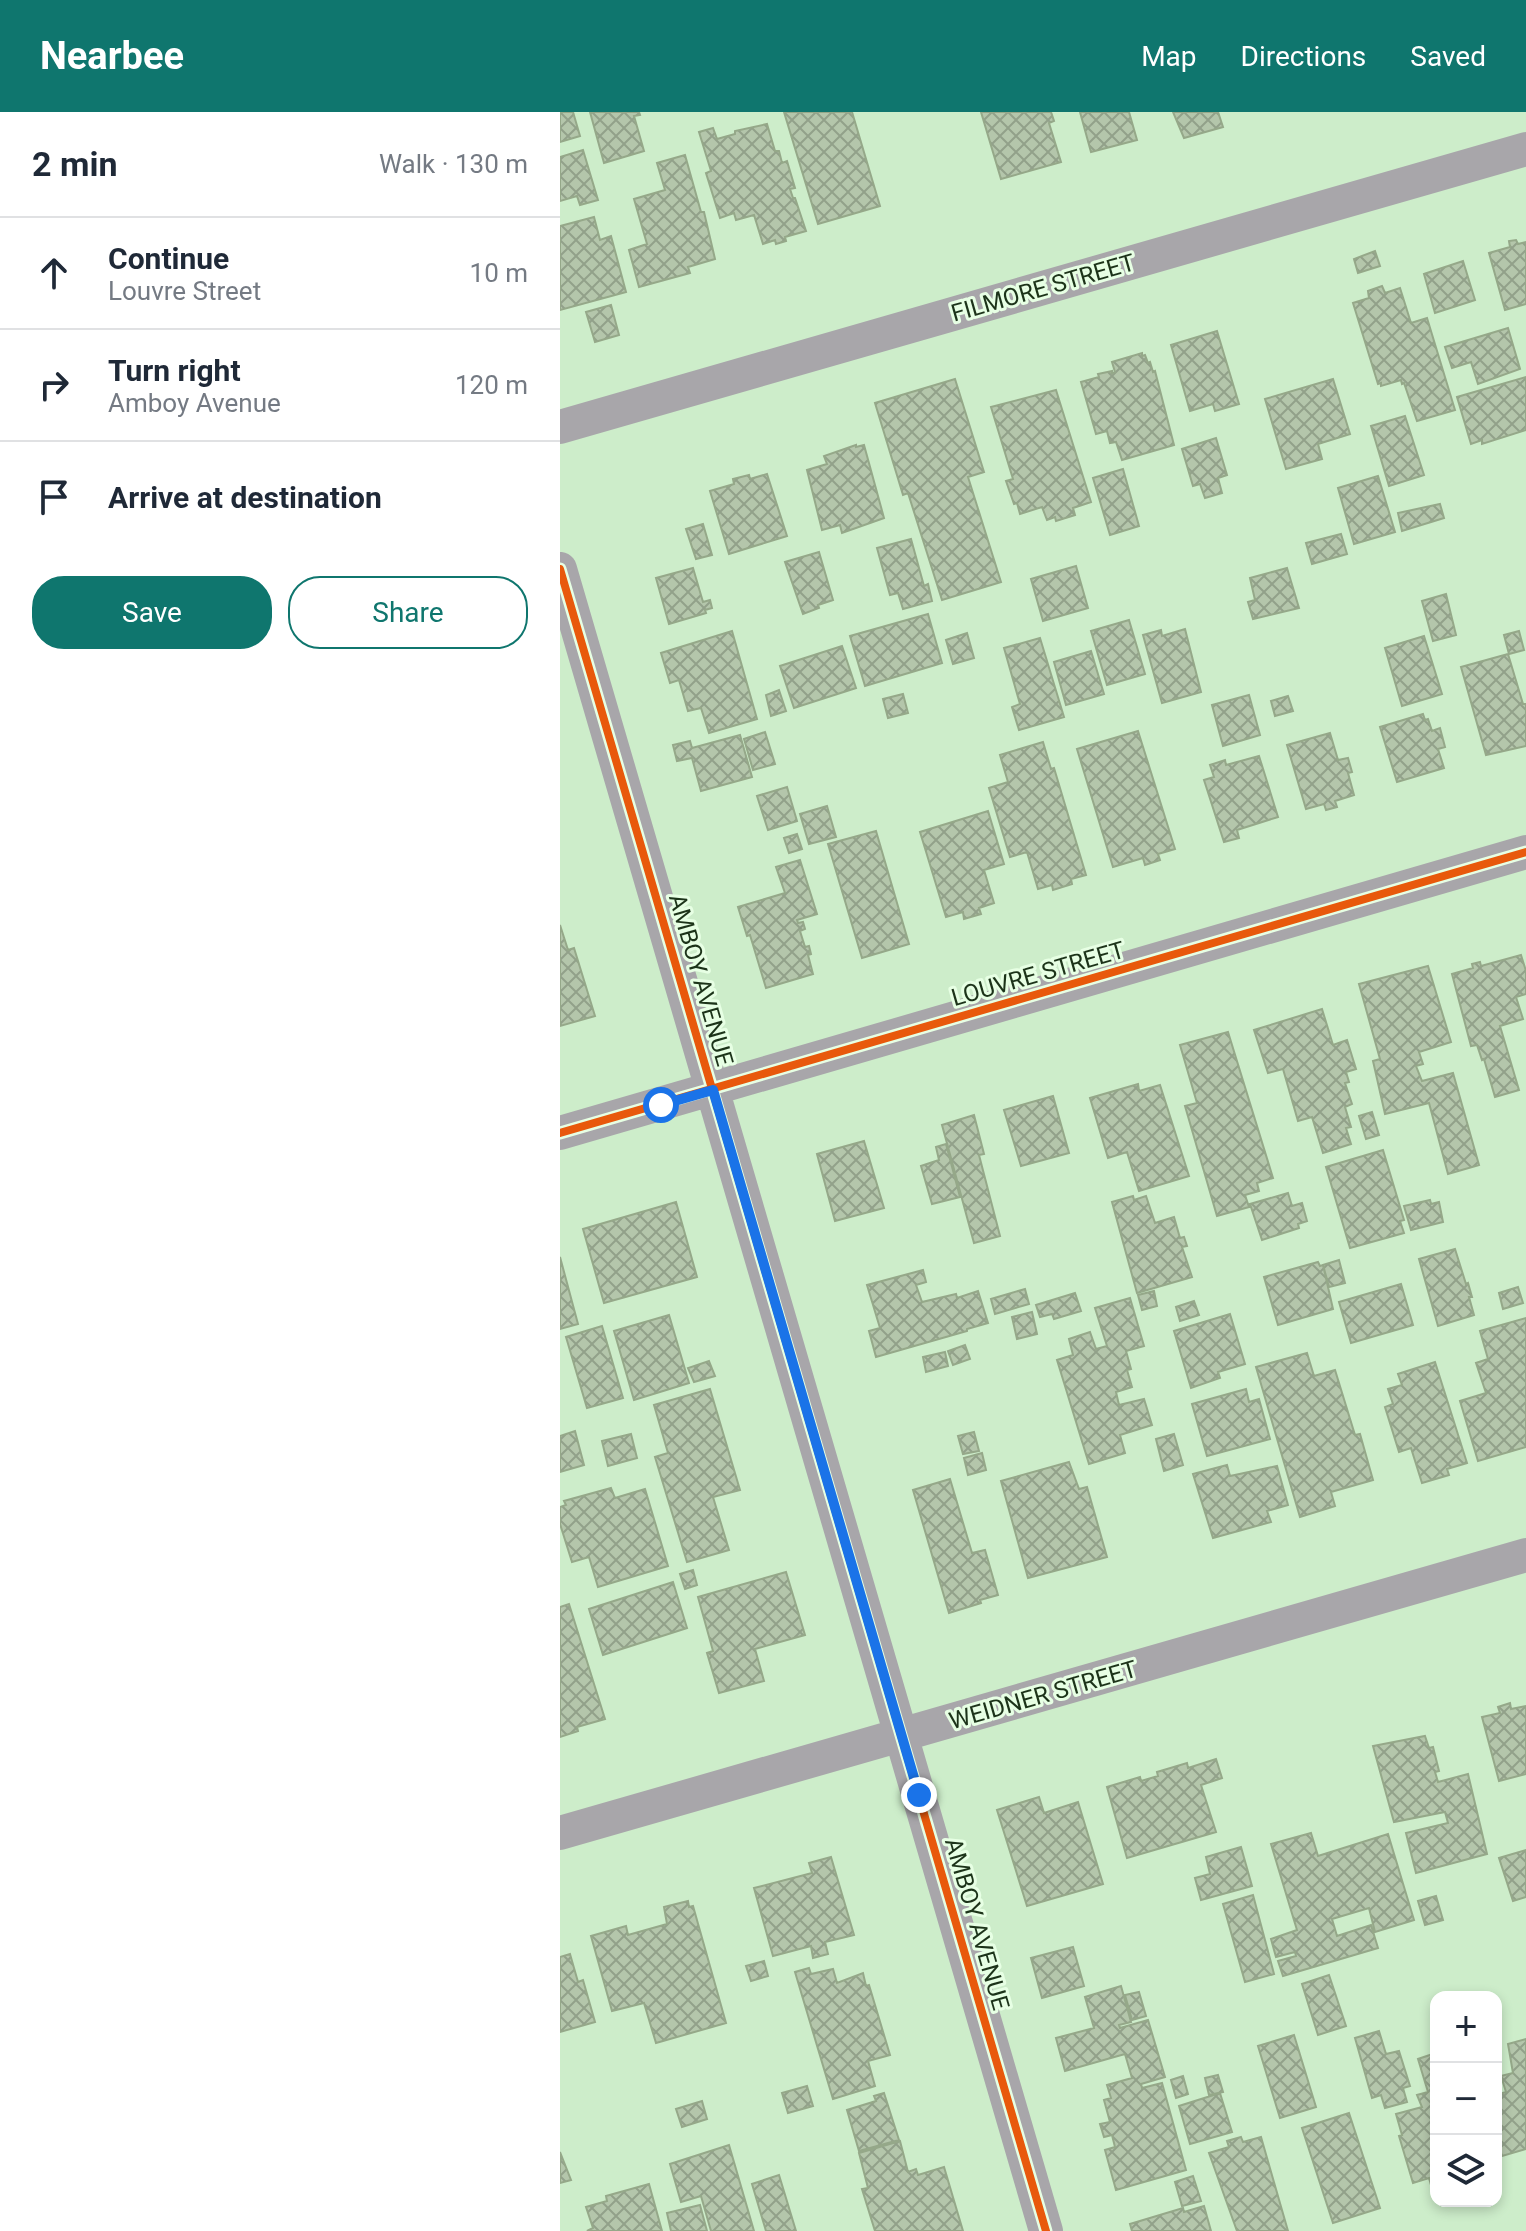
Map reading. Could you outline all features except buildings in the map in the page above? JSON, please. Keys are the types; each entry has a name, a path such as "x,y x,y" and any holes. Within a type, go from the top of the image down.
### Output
{"street":[{"name":"FILMORE STREET","path":"560,427 1526,149"},
{"name":"AMBOY AVENUE","path":"560,569 1046,2231"},
{"name":"LOUVRE STREET","path":"560,1133 1526,852"},
{"name":"WEIDNER STREET","path":"560,1833 1526,1555"}],"cycle path":[{"path":"560,569 1046,2231"},
{"path":"560,1133 1526,852"}],"route":[{"path":"661,1105 713,1090 919,1795"}]}
